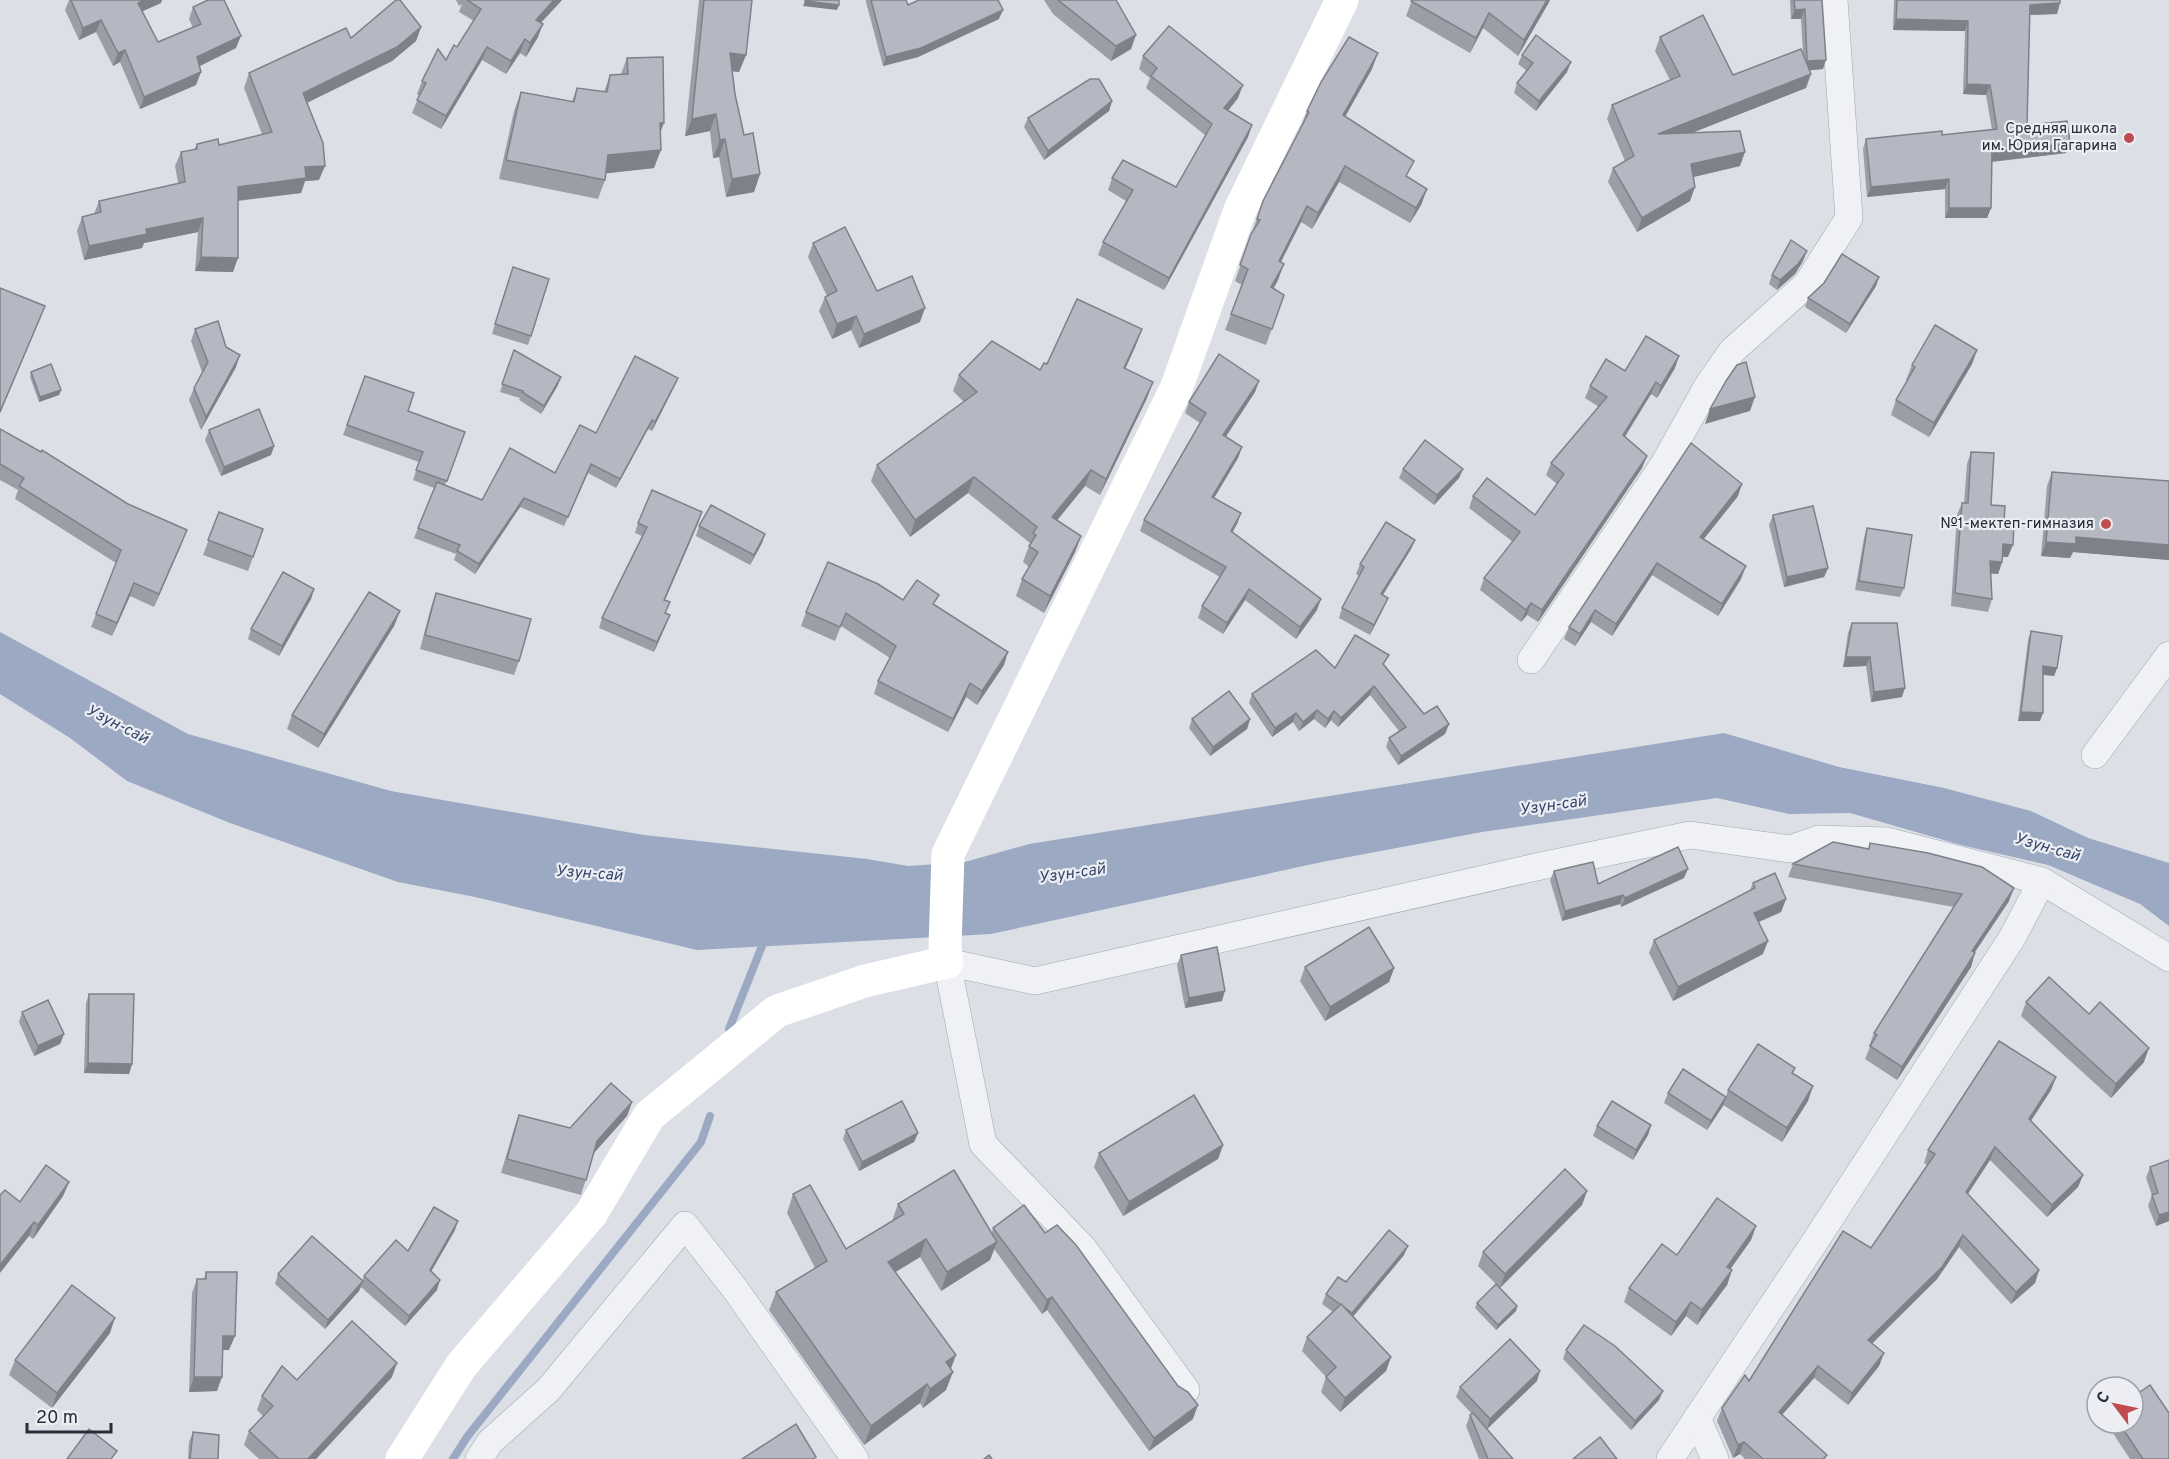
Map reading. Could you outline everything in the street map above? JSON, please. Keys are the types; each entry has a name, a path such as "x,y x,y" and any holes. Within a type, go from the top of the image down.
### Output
{"street":[{"path":"1186,1390 1083,1248 982,1144 946,954 948,855 1176,389 1240,210 1342,0"},
{"path":"1532,660 1664,464 1707,387 1732,351 1808,284 1849,218 1834,0"},
{"path":"2095,755 2169,655"},
{"path":"402,1459 461,1366 591,1214 649,1116 777,1011 946,954 1035,981 1536,867 1690,835 1790,849 1819,839 1887,841 2042,881 2169,958"},
{"path":"1670,1459 1999,958 2042,881"},
{"path":"479,1459 490,1442 549,1389 685,1225 735,1289 855,1459"},
{"path":"1697,1418 1715,1459"}],"water":[{"name":"Узун-сай","path":"0,632 188,734 391,791 644,835 867,859 908,866 965,862 1029,844 1724,733 1839,767 1944,788 2031,811 2088,838 2169,863 2169,926 2140,904 2048,865 1961,845 1850,813 1789,814 1717,798 1482,832 1322,862 991,934 697,950 475,897 398,882 230,823 127,781 70,738 0,694"}],"building":[{"path":"71,0 145,0 138,3 158,42 201,24 193,7 208,0 224,0 241,36 197,57 201,72 144,97 125,50 118,53 101,20 83,28"},
{"path":"396,0 400,0 421,27 397,47 303,93 323,143 325,166 305,167 306,178 238,187 238,258 201,257 203,218 146,229 147,234 89,246 82,217 101,212 99,201 185,182 181,152 197,149 197,144 218,139 219,145 272,132 249,73 346,28 351,38"},
{"path":"467,0 554,0 536,20 543,24 530,43 525,39 511,61 487,47 446,116 417,100 426,83 422,81 438,49 446,60 454,45 457,47 481,9"},
{"path":"704,0 752,0 746,55 730,53 735,94 744,135 753,133 760,174 732,179 725,139 720,140 716,114 692,119"},
{"path":"839,0 839,5 805,1"},
{"path":"871,0 906,0 908,5 919,0 998,0 1003,10 921,48 886,57"},
{"path":"1058,0 1116,0 1136,35 1116,46"},
{"path":"1412,0 1547,0 1524,40 1489,13 1476,38"},
{"path":"1794,0 1822,0 1826,60 1807,61 1805,9 1795,10"},
{"path":"1897,0 2060,0 2060,3 2030,5 2027,125 2067,121 2070,143 1992,152 1991,208 1949,208 1949,179 1871,187 1866,139 1942,131 1942,135 1997,129 1990,85 1967,84 1968,21 1896,19"},
{"path":"1703,15 1733,75 1801,49 1811,74 1658,134 1740,131 1745,152 1691,164 1695,187 1642,218 1613,168 1634,156 1612,105 1680,76 1660,37"},
{"path":"1169,26 1243,85 1224,108 1252,125 1169,278 1103,242 1133,190 1112,178 1123,160 1176,187 1212,124 1151,76 1157,68 1143,56"},
{"path":"1536,35 1571,62 1539,101 1517,83 1533,63 1522,55"},
{"path":"1349,37 1378,53 1343,115 1414,161 1406,176 1427,189 1416,208 1345,166 1318,213 1307,206 1279,261 1284,264 1271,287 1284,295 1272,329 1231,314 1248,269 1240,265 1251,234 1260,220 1257,219 1263,201 1309,112 1307,111 1321,82"},
{"path":"663,57 664,123 660,123 661,150 608,155 605,180 506,160 521,92 574,102 577,88 607,92 610,75 628,74 627,58"},
{"path":"1090,79 1099,79 1112,101 1048,151 1028,118"},
{"path":"845,227 877,291 912,276 925,308 864,334 856,316 837,324 825,297 837,291 813,243"},
{"path":"1791,240 1807,251 1798,264 1780,280 1772,275"},
{"path":"1842,254 1879,277 1850,324 1808,298 1824,283"},
{"path":"513,267 549,279 531,336 495,324"},
{"path":"0,288 45,306 0,412"},
{"path":"1077,299 1142,329 1124,368 1153,382 1106,479 1091,470 1052,517 1081,536 1050,596 1022,579 1038,552 1029,546 1036,535 1033,533 1037,527 974,477 915,520 877,465 977,392 959,375 992,341 1040,370 1044,363 1047,364"},
{"path":"218,321 226,347 240,355 206,417 194,388 208,362 195,329"},
{"path":"1935,325 1977,350 1934,423 1896,400 1915,367 1912,365"},
{"path":"1646,336 1679,356 1661,386 1656,382 1623,435 1647,456 1542,610 1531,603 1526,610 1484,578 1520,532 1473,496 1487,478 1535,515 1564,474 1551,463 1607,397 1590,386 1606,359 1625,371"},
{"path":"514,350 561,377 544,406 523,391 502,384"},
{"path":"1219,354 1259,381 1223,435 1242,447 1212,497 1241,513 1231,531 1321,599 1300,627 1249,589 1227,623 1202,606 1226,567 1144,520 1206,413 1189,402"},
{"path":"635,356 678,378 655,422 652,420 620,479 591,464 568,517 524,498 479,564 457,551 460,545 418,528 437,482 482,500 510,448 555,473 580,425 596,433"},
{"path":"1746,362 1755,397 1710,409 1737,365"},
{"path":"51,364 61,390 40,397 31,372"},
{"path":"365,376 414,393 408,411 465,432 447,481 416,470 423,452 347,425"},
{"path":"259,409 274,446 224,467 209,430"},
{"path":"0,429 41,452 42,450 128,504 187,530 159,594 134,583 117,623 96,614 121,550 19,486 24,478 0,464"},
{"path":"1425,440 1463,469 1437,495 1403,469"},
{"path":"1691,443 1742,484 1700,537 1746,566 1722,604 1657,563 1616,624 1595,610 1580,634 1569,627"},
{"path":"1971,452 1994,453 1991,505 2005,506 2004,522 2014,523 2013,545 2003,544 2002,562 1990,561 1992,599 1955,593 1962,503 1968,503"},
{"name":"№1-мектеп-гимназия","path":"2052,472 2169,481 2169,545 2076,537 2076,544 2046,542"},
{"path":"652,490 702,512 664,600 670,602 665,613 670,615 657,642 602,618 647,527 638,523"},
{"path":"711,505 765,534 754,555 699,526"},
{"path":"1813,506 1828,568 1787,577 1773,515"},
{"path":"219,512 263,529 253,557 208,540"},
{"path":"1386,522 1415,540 1381,594 1388,598 1374,625 1342,608 1364,567 1360,564"},
{"path":"1867,528 1912,535 1904,588 1859,581"},
{"path":"828,562 878,584 903,600 917,580 939,595 933,604 1008,652 982,691 970,683 953,719 878,681 896,646 846,613 840,627 806,612"},
{"path":"283,572 314,589 282,646 251,629"},
{"path":"369,592 400,611 324,734 292,715"},
{"path":"436,593 531,619 519,661 425,635"},
{"path":"1852,623 1897,623 1905,688 1874,692 1870,657 1846,657"},
{"path":"2031,631 2062,636 2057,668 2043,666 2043,713 2021,712"},
{"path":"1355,635 1389,655 1383,664 1424,714 1437,706 1449,724 1401,756 1389,738 1406,727 1374,686 1341,718 1334,711 1328,719 1317,710 1303,722 1296,713 1275,728 1252,694 1316,650 1335,668"},
{"path":"1229,691 1250,719 1213,747 1192,719"},
{"path":"1833,842 1869,849 1870,843 1928,853 1982,867 2014,888 1972,951 1975,953 1902,1067 1870,1046 1877,1035 1874,1033 1962,894 1793,864"},
{"path":"1678,847 1688,869 1625,898 1623,895 1565,911 1554,871 1593,862 1598,884"},
{"path":"1775,873 1786,899 1754,913 1768,941 1678,987 1654,940 1755,888 1753,883"},
{"path":"1369,927 1394,968 1330,1007 1305,967"},
{"path":"1217,947 1225,991 1189,998 1181,955"},
{"path":"2049,977 2089,1014 2100,1002 2149,1048 2116,1084 2026,1002"},
{"path":"89,994 134,994 132,1064 88,1063"},
{"path":"48,1000 64,1034 38,1046 22,1012"},
{"path":"1999,1041 2056,1077 2029,1119 2083,1175 2052,1205 1995,1147 1966,1192 2039,1270 2016,1292 1963,1235 1942,1267 1868,1340 1884,1353 1852,1393 1818,1366 1779,1412 1827,1455 1823,1459 1763,1459 1744,1442 1738,1445 1722,1408 1745,1375 1749,1381 1843,1231 1871,1248 1935,1154 1928,1150"},
{"path":"1758,1044 1795,1068 1792,1073 1813,1086 1787,1128 1728,1090"},
{"path":"1683,1069 1726,1097 1711,1121 1668,1093"},
{"path":"611,1083 632,1102 597,1141 586,1180 507,1159 519,1115 570,1128"},
{"path":"1194,1095 1223,1145 1129,1202 1099,1153"},
{"path":"902,1101 918,1133 862,1162 846,1130"},
{"path":"1612,1101 1651,1125 1636,1150 1597,1126"},
{"path":"2169,1160 2169,1212 2159,1215 2152,1195 2158,1193 2150,1167"},
{"path":"46,1165 69,1182 38,1225 34,1222 0,1265 0,1195 5,1190 20,1202"},
{"path":"1565,1169 1587,1191 1505,1274 1483,1252"},
{"path":"954,1170 997,1242 947,1272 926,1239 888,1262 956,1355 946,1362 953,1372 930,1389 927,1384 871,1426 776,1292 827,1261 793,1194 810,1185 846,1249 904,1214 898,1204"},
{"path":"1717,1198 1756,1226 1727,1267 1732,1270 1702,1310 1691,1302 1676,1322 1629,1288 1662,1244 1677,1255"},
{"path":"1024,1205 1045,1233 1057,1225 1076,1245 1178,1386 1188,1392 1198,1405 1154,1438 1052,1297 1047,1300 993,1228"},
{"path":"434,1207 458,1221 430,1270 440,1280 409,1316 364,1276 396,1240 408,1251"},
{"path":"1389,1230 1408,1246 1352,1313 1326,1294 1338,1277 1346,1282"},
{"path":"312,1236 363,1281 328,1320 278,1274"},
{"path":"206,1272 237,1272 235,1336 223,1336 222,1377 194,1377 197,1279 206,1279"},
{"path":"1496,1284 1517,1306 1498,1325 1477,1303"},
{"path":"72,1285 115,1318 57,1393 15,1360"},
{"path":"1341,1304 1391,1357 1345,1398 1326,1377 1336,1367 1307,1337"},
{"path":"352,1321 397,1363 308,1459 279,1459 249,1431 273,1406 262,1396 282,1366 297,1380"},
{"path":"1584,1325 1615,1346 1663,1391 1635,1421 1566,1350"},
{"path":"1510,1339 1540,1371 1490,1419 1460,1387"},
{"path":"2150,1385 2169,1413 2169,1459 2143,1459 2127,1435 2145,1435 2145,1389"},
{"path":"1473,1413 1513,1459 1488,1459 1470,1415"},
{"path":"796,1424 816,1457 813,1459 742,1459"},
{"path":"89,1429 117,1451 111,1459 67,1459"},
{"path":"193,1432 219,1435 218,1459 190,1459"},
{"path":"1600,1437 1617,1459 1573,1459"}],"waterway":[{"path":"729,1029 762,946 762,937"},
{"path":"453,1459 467,1437 701,1142 710,1116"}],"place":[{"name":"Средняя школа им. Юрия Гагарина","path":"2129,138"},
{"name":"№1-мектеп-гимназия","path":"2106,524"}]}
